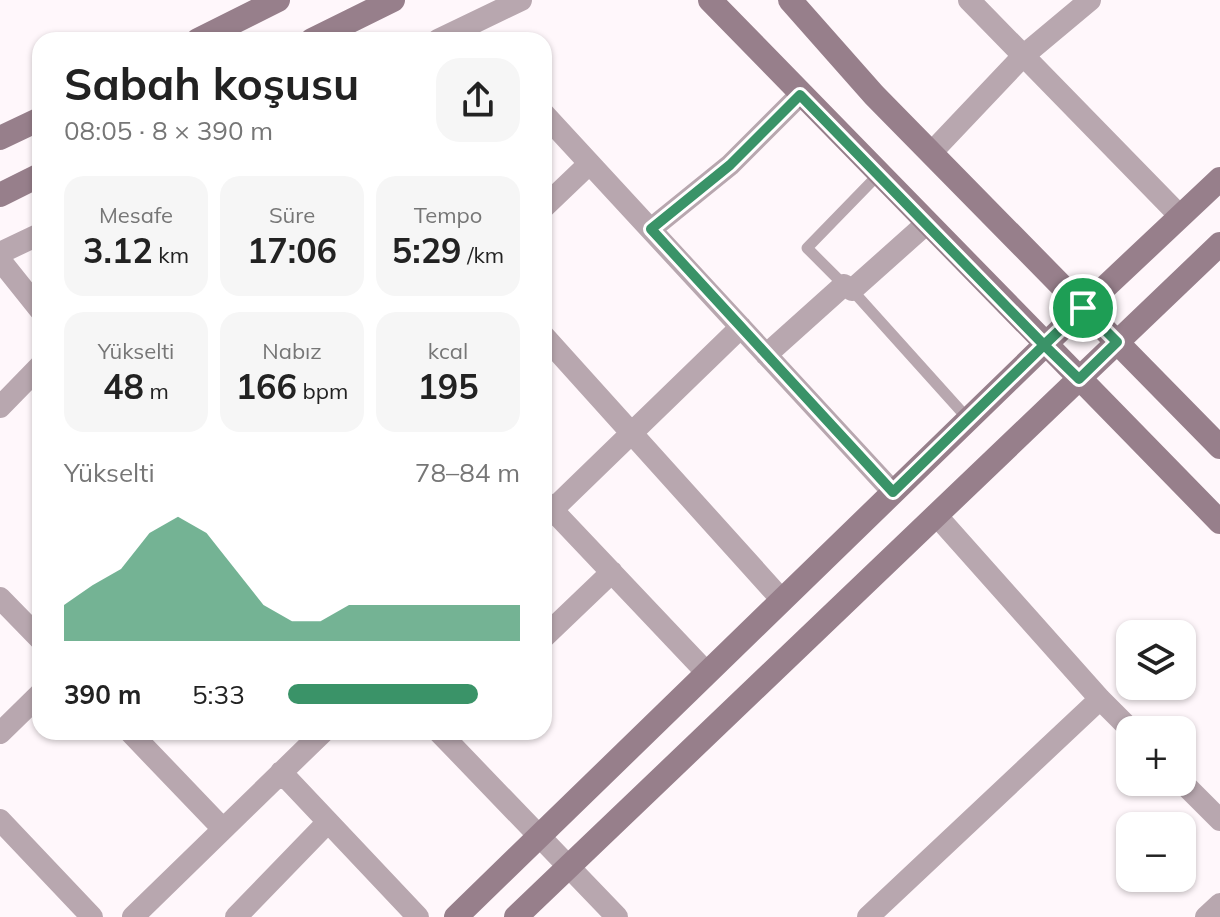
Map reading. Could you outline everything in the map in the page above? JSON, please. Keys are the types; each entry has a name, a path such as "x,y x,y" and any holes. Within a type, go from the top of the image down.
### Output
{"street":[{"path":"214,32 278,0"},
{"path":"328,32 393,0"},
{"path":"474,32 521,0"},
{"path":"710,0 1220,522"},
{"path":"790,0 874,95 1220,447"},
{"path":"969,0 1180,216"},
{"path":"932,152 1023,56 1090,0"},
{"path":"651,229 730,165 800,95"},
{"path":"0,138 32,123"},
{"path":"552,123 893,492"},
{"path":"552,199 589,164"},
{"path":"0,195 32,179"},
{"path":"456,917 1044,345 1220,179"},
{"path":"766,355 926,224"},
{"path":"0,253 32,238"},
{"path":"516,917 1220,244"},
{"path":"0,260 32,300"},
{"path":"552,504 741,327"},
{"path":"552,345 782,600"},
{"path":"0,407 32,374"},
{"path":"552,514 612,572 707,673"},
{"path":"936,515 1117,716"},
{"path":"552,629 612,572"},
{"path":"0,598 32,631"},
{"path":"868,917 1100,699"},
{"path":"0,733 32,702"},
{"path":"138,740 223,829"},
{"path":"133,917 315,740"},
{"path":"449,740 617,917"},
{"path":"281,772 418,917"},
{"path":"1196,796 1220,820"},
{"path":"0,820 92,917"},
{"path":"236,917 328,822"},
{"path":"1206,917 1220,904"}],"lane":[{"path":"878,175 807,248 848,287 969,420"}],"route":[{"path":"1083,308 1044,345 800,95 730,165 651,229 893,492 1044,345 1079,379 1117,342 1083,308"}]}
